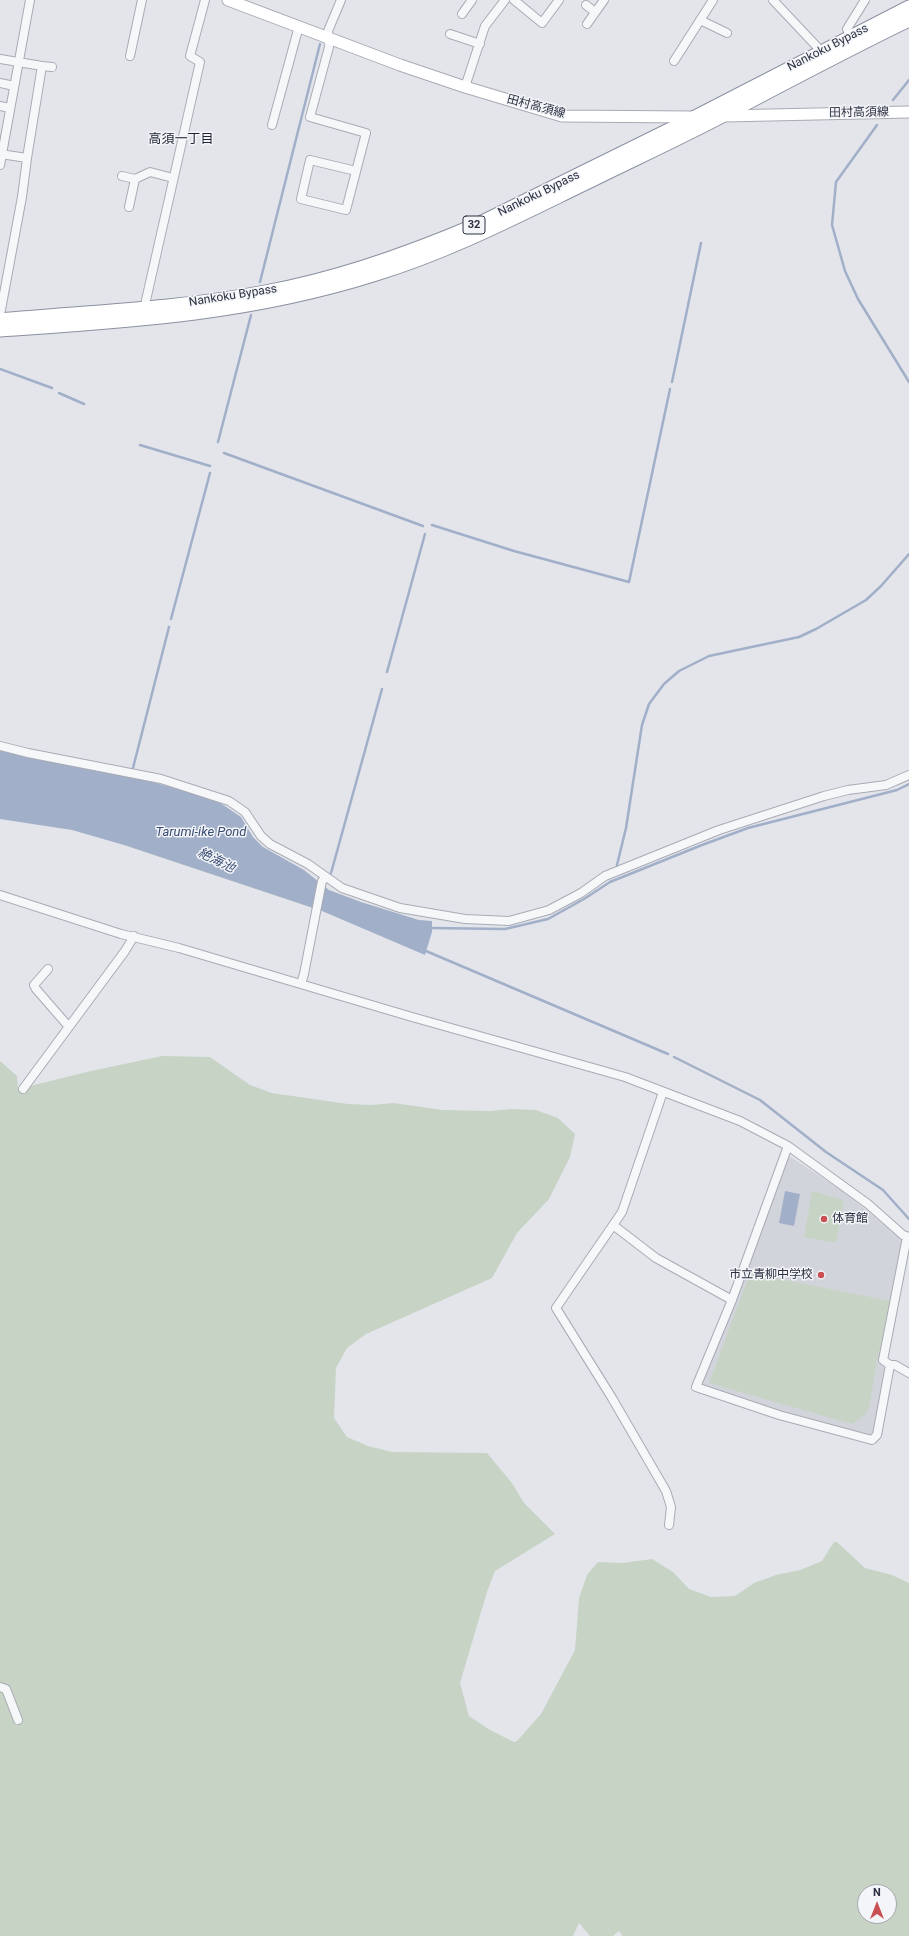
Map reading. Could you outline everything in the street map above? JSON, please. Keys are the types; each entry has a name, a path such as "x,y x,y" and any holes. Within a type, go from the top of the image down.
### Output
{"highway":[{"name":"Nankoku Bypass","path":"0,320 144,308 265,292 331,276 384,260 478,224 695,117 909,7"},
{"name":"Nankoku Bypass","path":"0,330 214,312 294,296 372,276 423,258 481,234 723,116 849,49 909,20"}],"main road":[{"name":"田村高須線","path":"228,0 400,65 465,87 562,116 674,118 909,112"}],"street":[{"path":"0,165 3,130 10,108 30,0"},
{"path":"130,56 142,0"},
{"path":"144,308 200,62 190,56 205,0"},
{"path":"341,0 328,31 329,47 310,117 366,133 346,210 301,199 310,160 356,171"},
{"path":"462,14 472,0"},
{"path":"514,0 542,23 559,0"},
{"path":"587,24 604,0"},
{"path":"674,61 713,0"},
{"path":"773,0 821,51"},
{"path":"850,36 847,29 865,0"},
{"path":"465,87 486,26 500,2"},
{"path":"586,5 596,12"},
{"path":"700,20 728,33"},
{"path":"272,124 299,26"},
{"path":"450,34 480,44"},
{"path":"0,58 52,67"},
{"path":"0,315 22,197 42,66"},
{"path":"0,84 14,86"},
{"path":"0,106 10,108"},
{"path":"1,154 27,158"},
{"path":"122,176 135,179 150,172 173,178"},
{"path":"129,207 135,179"},
{"path":"0,746 28,754 161,778 224,799 245,812 261,836 270,844 308,864 324,880 342,888 400,908 465,919 509,921 549,910 581,892 605,876 719,830 824,796 848,790 886,785 909,775"},
{"path":"300,984 304,974 312,930 324,880"},
{"path":"0,896 121,934 134,936 412,1018 625,1077 740,1121 788,1146 868,1204 903,1235 909,1237"},
{"path":"23,1088 125,951 134,936"},
{"path":"48,969 34,985 69,1027"},
{"path":"663,1092 622,1212 556,1308 612,1398 666,1491 671,1507 669,1525"},
{"path":"788,1146 732,1300 696,1387 779,1415 872,1440 877,1435 890,1365"},
{"path":"613,1225 656,1258 732,1300"},
{"path":"909,1240 906,1242 883,1360 890,1365 895,1365 909,1373"},
{"path":"0,1687 6,1689 18,1720"}],"shaded area":[{"name":"市立青柳中学校","path":"791,1157 848,1195 903,1241 880,1361 887,1373 874,1434 871,1437 796,1417 703,1388 701,1384 786,1158"}],"green space":[{"path":"162,1056 210,1057 250,1085 272,1093 348,1104 371,1105 394,1103 442,1110 536,1110 558,1118 575,1134 570,1157 549,1199 517,1233 492,1278 366,1334 347,1348 336,1368 334,1418 347,1437 368,1446 392,1452 487,1453 512,1483 524,1503 555,1534 495,1571 487,1592 460,1683 469,1716 490,1730 514,1742 517,1741 541,1714 575,1650 579,1598 587,1575 598,1562 623,1563 652,1559 673,1572 689,1589 711,1597 735,1596 754,1583 776,1575 800,1570 822,1561 834,1542 837,1542 865,1568 892,1575 909,1583 909,1936 623,1936 619,1931 613,1936 590,1936 579,1923 573,1936 0,1936 0,1061 17,1076 18,1089 91,1071"},
{"name":"体育館","path":"812,1191 844,1200 836,1243 804,1237"},
{"path":"750,1273 891,1301 877,1361 869,1409 864,1416 852,1424 709,1383"}],"water":[{"name":"Tarumi-ike Pond","path":"0,750 42,760 135,777 216,800 241,817 253,837 263,847 304,870 329,890 361,902 419,920 432,921 432,932 425,955 322,911 124,845 72,830 0,819"},
{"path":"785,1191 800,1194 794,1226 779,1223"}],"waterway":[{"path":"260,282 320,44"},
{"path":"893,100 909,80"},
{"path":"877,125 836,182 832,225 845,271 858,299 909,382"},
{"path":"672,382 701,243"},
{"path":"218,442 251,315"},
{"path":"0,369 52,388"},
{"path":"432,525 514,551 629,582 670,389"},
{"path":"59,393 84,404"},
{"path":"140,445 210,466"},
{"path":"224,453 423,526"},
{"path":"171,619 210,473"},
{"path":"387,672 425,534"},
{"path":"617,865 626,828 642,725 649,704 664,684 679,671 709,656 799,637 816,629 866,600 881,586 909,554"},
{"path":"133,768 169,627"},
{"path":"331,873 382,689"},
{"path":"430,928 505,929 548,919 584,899 610,882 702,845 748,828 897,790 909,784"},
{"path":"426,951 668,1054"},
{"path":"674,1057 760,1100 826,1152 883,1190 909,1219"}],"place":[{"name":"体育館","path":"824,1219"},
{"name":"市立青柳中学校","path":"821,1275"}],"district":[{"name":"高須一丁目","path":"181,140"}],"water label":[{"name":"絶海池","path":"216,861"}]}
